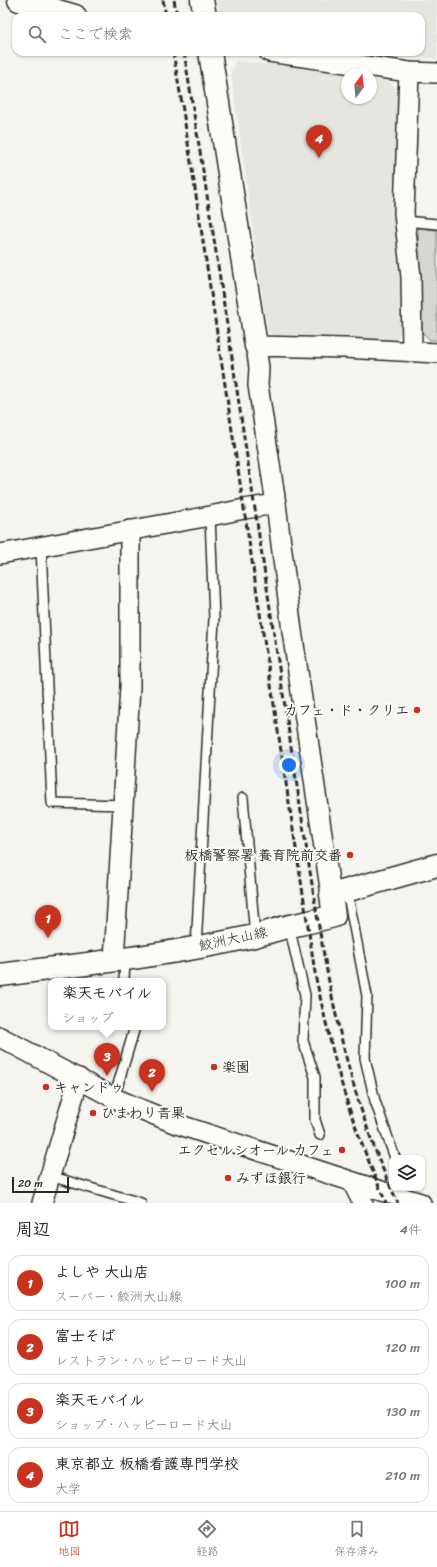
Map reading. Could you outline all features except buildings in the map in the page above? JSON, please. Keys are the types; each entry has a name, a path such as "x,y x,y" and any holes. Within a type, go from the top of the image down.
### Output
{"main road":[{"path":"19,0 61,12"},
{"path":"202,0 204,12"},
{"path":"211,56 256,346"},
{"path":"339,892 437,864"},
{"name":"鮫洲大山線","path":"0,975 119,960 255,936 289,926 334,916 339,892"}],"street":[{"path":"297,56 410,72 437,73"},
{"path":"410,72 405,221 411,278 412,352"},
{"path":"339,892 292,631 276,504 258,385 259,368 256,346 344,348 437,353"},
{"path":"0,554 210,516 244,508 276,504"},
{"path":"119,960 123,805 130,687 130,530"},
{"path":"0,1037 114,1098 174,1123 352,1182 408,1196"},
{"path":"42,1203 78,1078"},
{"path":"352,1182 364,1203"}],"lane":[{"path":"405,221 437,224"},
{"path":"196,947 214,619 210,516"},
{"path":"41,546 52,803 123,805"},
{"path":"243,798 255,936"},
{"path":"339,892 367,996 365,1058 374,1101 394,1155"},
{"path":"289,926 305,995 303,1041 315,1077 315,1120 320,1135"},
{"path":"119,960 123,978"},
{"path":"114,1098 134,1030"},
{"path":"50,1176 141,1203"}],"shaded area":[{"path":"216,0 437,0 437,58 409,56 425,56 425,12 218,12"},
{"path":"236,61 341,70 341,104 377,104 377,74 382,74 398,91 395,218 403,279 401,333 396,340 277,338 267,330 231,73"},
{"path":"418,228 437,230 437,340 430,340 422,332"}],"railway":[{"path":"163,0 165,12"},
{"path":"174,0 176,12"},
{"path":"174,56 316,979 333,1051 349,1109 386,1203"},
{"path":"185,56 323,951 341,1037 352,1080 380,1163 398,1203"}],"place":[{"name":"東京都立 板橋看護専門学校","path":"319,158"},
{"name":"カフェ・ド・クリエ","path":"417,710"},
{"name":"板橋警察署 養育院前交番","path":"350,855"},
{"name":"よしや 大山店","path":"48,938"},
{"name":"楽園","path":"214,1067"},
{"name":"楽天モバイル","path":"107,1076"},
{"name":"キャンドゥ","path":"46,1087"},
{"name":"富士そば","path":"152,1092"},
{"name":"ひまわり青果","path":"93,1113"},
{"name":"エクセルシオール カフェ","path":"342,1150"},
{"name":"みずほ銀行","path":"228,1178"}]}
